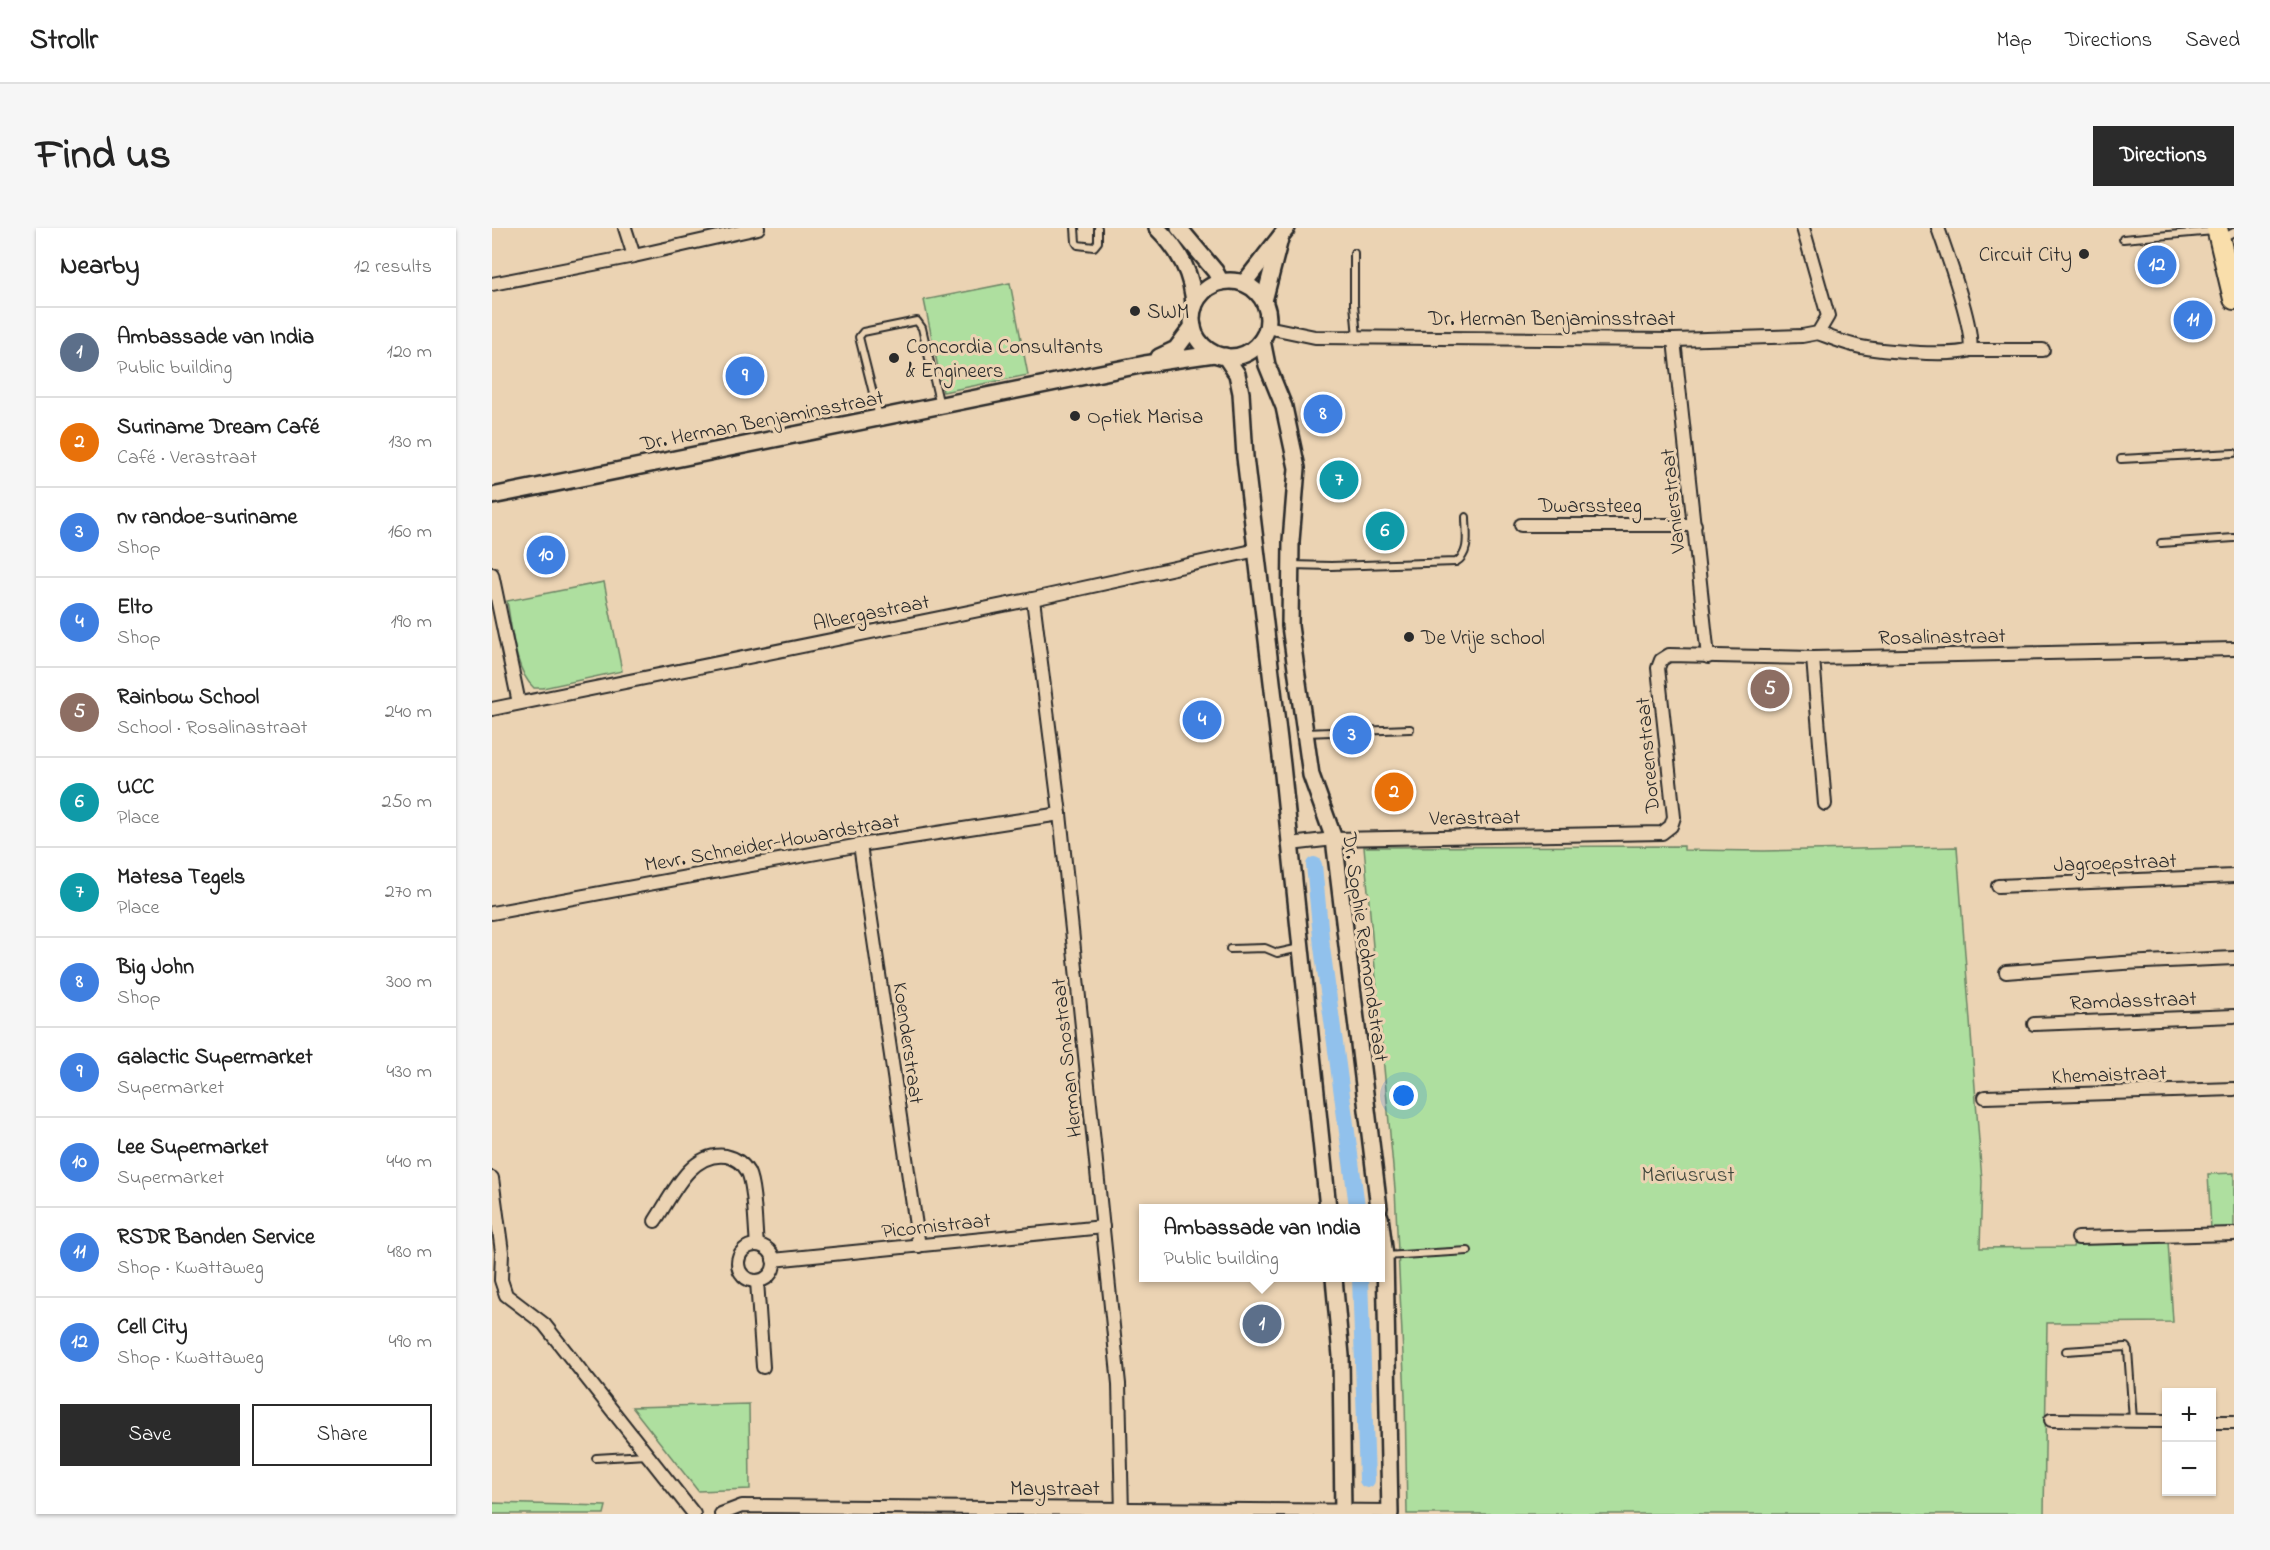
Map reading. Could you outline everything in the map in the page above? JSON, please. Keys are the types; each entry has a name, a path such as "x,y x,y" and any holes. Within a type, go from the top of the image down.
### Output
{"main road":[{"path":"2223,239 2234,299"}],"street":[{"path":"625,228 634,256"},
{"path":"492,284 634,256 758,228"},
{"path":"1157,228 1169,241 1192,282 1193,326 1200,342 1220,355 1238,374 1240,381 1245,457 1290,844 1327,1204"},
{"path":"1179,228 1215,271 1221,282"},
{"path":"1803,228 1828,316 1818,333 1855,346 1931,352 2043,350"},
{"path":"1938,228 1972,341 1970,350"},
{"path":"1244,283 1284,232"},
{"path":"1264,301 1284,232"},
{"path":"1194,307 1202,293 1228,280 1252,287 1264,301 1268,313 1265,333 1248,352 1241,356 1220,355"},
{"name":"Dr. Herman Benjaminsstraat","path":"1145,364 1176,349 1193,326"},
{"name":"Dr. Herman Benjaminsstraat","path":"1265,333 1315,338 1674,340 1802,336 1818,333"},
{"name":"Dr. Sophie Redmondstraat","path":"1265,333 1267,365 1284,407 1297,468 1290,626 1311,775 1334,839 1378,1204"},
{"name":"Vanierstraat","path":"1674,340 1708,657"},
{"name":"Dr. Herman Benjaminsstraat","path":"492,496 1145,364 1220,355"},
{"name":"Dwarssteeg","path":"1521,525 1695,525"},
{"name":"Albergastraat","path":"492,709 1033,599 1257,550"},
{"path":"492,574 519,703"},
{"name":"Herman Snostraat","path":"1033,599 1060,814 1119,1384 1122,1511"},
{"name":"Rosalinastraat","path":"1658,668 1661,660 1669,655 1813,658 2234,648"},
{"path":"1813,658 1825,804"},
{"name":"Doreenstraat","path":"1658,668 1674,817 1671,826 1662,833"},
{"name":"Mevr. Schneider-Howardstraat","path":"492,912 860,845 1060,814"},
{"name":"Verastraat","path":"1290,844 1334,839 1662,833"},
{"name":"Koenderstraat","path":"860,845 918,1246"},
{"name":"Jagroepstraat","path":"1998,886 2234,876"},
{"path":"2006,972 2123,963 2234,958"},
{"name":"Ramdasstraat","path":"2034,1024 2234,1016"},
{"name":"Khemaistraat","path":"1985,1097 2234,1089"},
{"path":"655,1221 696,1162 712,1156 731,1157 741,1163 748,1172 751,1182 757,1245"},
{"path":"492,1178 502,1252 501,1280 506,1295 544,1324 694,1514"},
{"name":"Picornistraat","path":"773,1260 1103,1227"},
{"path":"2078,1238 2234,1234"},
{"path":"757,1245 768,1250 774,1266 768,1277 757,1281 746,1279 738,1263 741,1252 757,1245"},
{"path":"1385,1256 1390,1512"},
{"path":"757,1281 763,1367"},
{"path":"1334,1282 1341,1356 1343,1512"},
{"path":"2051,1420 2162,1421"},
{"path":"2216,1422 2234,1422"},
{"name":"Maystraat","path":"721,1514 742,1506 792,1510 1390,1512"}],"lane":[{"path":"1075,228 1078,245 1094,247 1098,242 1098,228"},
{"path":"2123,239 2223,239"},
{"path":"1353,253 1357,338"},
{"path":"879,418 859,337 863,332 917,321 922,328 940,406"},
{"path":"2121,459 2234,453"},
{"path":"1291,565 1456,562 1466,552 1466,517"},
{"path":"2161,543 2234,538"},
{"path":"1305,733 1410,729"},
{"path":"1230,948 1262,947 1276,953 1300,948"},
{"path":"1385,1256 1468,1251"},
{"path":"2066,1351 2126,1347 2133,1421"},
{"path":"596,1458 646,1455"}],"green space":[{"path":"1010,283 1028,375 943,392 924,300"},
{"path":"604,582 622,671 534,688 527,680 518,659 507,601"},
{"name":"Mariusrust","path":"1684,846 1684,850 1764,851 1957,847 1982,1181 1980,1248 2073,1247 2074,1243 2168,1241 2173,1322 2047,1323 2044,1514 1407,1514 1405,1396 1395,1189 1364,847"},
{"path":"2234,1173 2234,1228 2211,1229 2208,1174"},
{"path":"749,1404 750,1489 698,1491 632,1407"},
{"path":"492,1503 606,1506 604,1514 492,1514"}],"waterway":[{"path":"1314,865 1322,947 1357,1204"},
{"path":"1360,1282 1367,1480"}],"place":[{"name":"Circuit City","path":"2084,254"},
{"name":"Cell City","path":"2157,265"},
{"name":"SWM","path":"1135,311"},
{"name":"RSDR Banden Service","path":"2193,320"},
{"name":"Concordia Consultants & Engineers","path":"894,358"},
{"name":"Galactic Supermarket","path":"745,376"},
{"name":"Big John","path":"1323,414"},
{"name":"Optiek Marisa","path":"1075,416"},
{"name":"Matesa Tegels","path":"1339,480"},
{"name":"UCC","path":"1385,531"},
{"name":"Lee Supermarket","path":"546,555"},
{"name":"De Vrije school","path":"1409,637"},
{"name":"Rainbow School","path":"1770,689"},
{"name":"Elto","path":"1202,720"},
{"name":"nv randoe-suriname","path":"1352,735"},
{"name":"Suriname Dream Café","path":"1394,792"},
{"name":"Ambassade van India","path":"1262,1324"}]}
